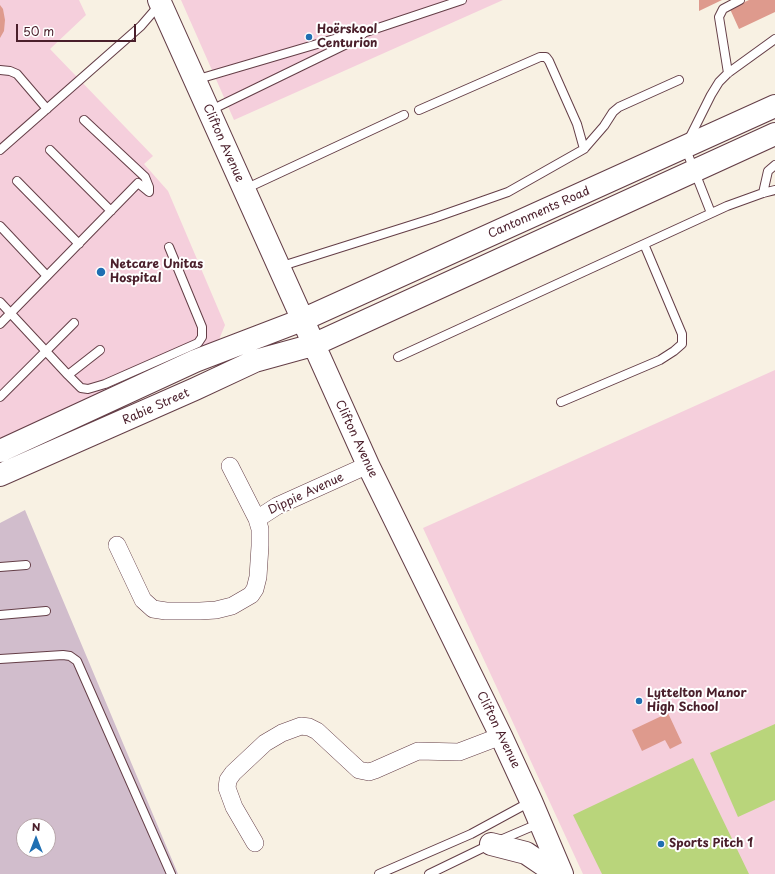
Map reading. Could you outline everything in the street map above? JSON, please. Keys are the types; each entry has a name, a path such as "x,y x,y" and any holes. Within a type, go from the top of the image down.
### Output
{"main road":[{"name":"Clifton Avenue","path":"159,2 368,465 501,736 562,874"},
{"name":"Cantonments Road","path":"302,320 775,106"},
{"path":"313,345 775,134"},
{"name":"Rabie Street","path":"0,451 195,361 302,320"},
{"name":"Rabie Street","path":"0,475 255,361 313,345"},
{"path":"492,844 526,853 557,874"}],"street":[{"name":"Dippie Avenue","path":"117,545 143,600 153,609 166,611 200,611 216,610 232,606 246,599 255,589 258,577 260,546 260,528 257,519 277,506 368,465"},
{"path":"230,466 257,519"},
{"path":"255,843 234,807 227,788 228,780 233,773 265,743 282,733 301,726 309,727 317,731 359,770 369,772 418,751 459,752 501,736"}],"lane":[{"path":"195,80 341,36 364,33 462,0"},
{"path":"728,72 719,17 723,9 740,0"},
{"path":"0,150 141,26 159,2"},
{"path":"209,112 353,41 364,33"},
{"path":"710,213 685,147 719,82 728,72 775,39"},
{"path":"419,110 540,57 546,57 576,124 584,149"},
{"path":"0,70 10,71 17,74 47,109"},
{"path":"278,267 434,218 508,192 584,149 604,126 613,112 619,107 679,80"},
{"path":"244,190 404,115"},
{"path":"0,324 138,183 149,192 149,187 145,177 84,120"},
{"path":"50,150 111,211"},
{"path":"763,193 768,170 775,165"},
{"path":"17,181 78,244"},
{"path":"398,357 710,213 775,190"},
{"path":"0,226 47,276"},
{"path":"561,402 660,360 682,344 682,334 644,244"},
{"path":"0,302 68,376 81,388 88,389 105,384 198,343 202,337 202,327 169,246"},
{"path":"0,397 74,323"},
{"path":"68,376 100,350"},
{"path":"0,568 26,565"},
{"path":"0,615 46,611"},
{"path":"0,659 63,655 70,656 77,661 171,874"},
{"path":"380,874 471,834 531,801"},
{"path":"429,874 540,823"}],"shaded area":[{"name":"Netcare Unitas Hospital","path":"0,0 79,0 86,15 50,49 153,156 144,164 168,191 225,325 218,342 0,442"},
{"name":"Hoërskool Centurion","path":"181,0 503,0 234,120"},
{"name":"Lyttelton Manor High School","path":"775,370 775,874 583,874 423,528"},
{"path":"25,510 178,874 0,874 0,523"}],"green space":[{"path":"775,724 775,800 738,817 710,753"},
{"name":"Sports Pitch 1","path":"693,758 749,874 602,874 573,815"}],"building":[{"path":"699,0 722,0 699,11"},
{"path":"749,0 775,0 775,12 739,29 730,9"},
{"path":"0,5 3,9 5,20 4,31 0,38"},
{"path":"668,713 682,743 670,749 665,740 642,751 632,730"}],"place":[{"name":"Hoërskool Centurion","path":"309,37"},
{"name":"Netcare Unitas Hospital","path":"101,272"},
{"name":"Lyttelton Manor High School","path":"639,701"},
{"name":"Sports Pitch 1","path":"661,844"}]}
